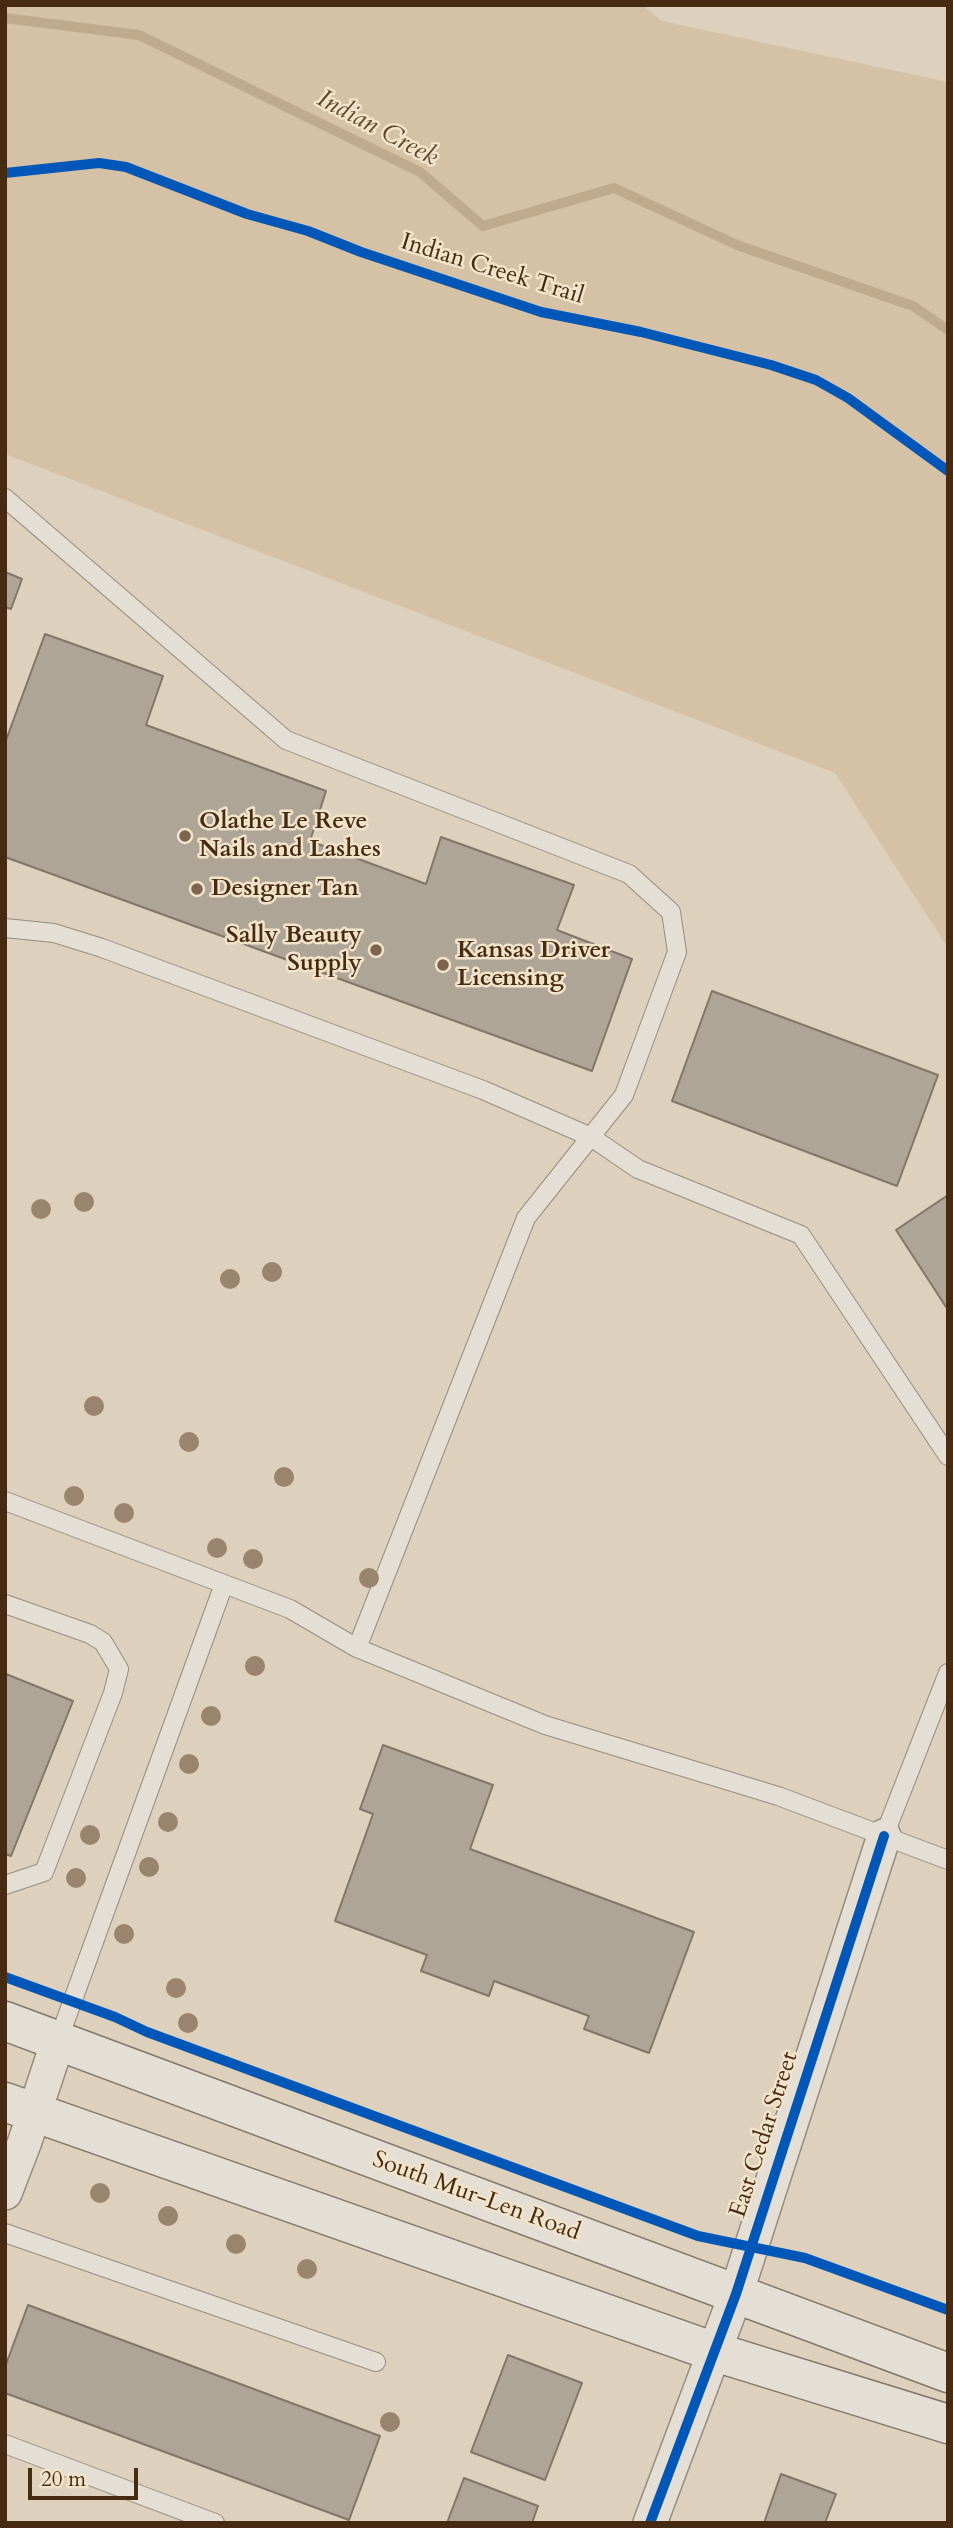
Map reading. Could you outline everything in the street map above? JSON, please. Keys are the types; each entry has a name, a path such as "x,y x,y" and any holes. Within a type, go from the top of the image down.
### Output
{"main road":[{"name":"South Mur-Len Road","path":"5,2021 948,2373"},
{"path":"20,2107 715,2352 948,2424"}],"street":[{"name":"East Cedar Street","path":"650,2523 736,2294 884,1836"},
{"path":"5,2193 20,2107 58,2041"}],"lane":[{"path":"5,498 286,740 629,874 671,912 677,952 624,1095 526,1218 357,1648"},
{"path":"5,928 54,933 102,948 483,1090 591,1137 638,1169 801,1235 948,1456"},
{"path":"5,1501 290,1609 357,1648 545,1725 778,1796 948,1860"},
{"path":"58,2041 224,1584"},
{"path":"5,1604 90,1634 103,1642 119,1669 113,1693 44,1872 5,1885"},
{"path":"884,1836 948,1673"},
{"path":"5,2233 376,2362"},
{"path":"5,2444 215,2523"}],"shaded area":[{"path":"5,5 642,5 662,21 948,82 948,948 835,773 5,454"}],"building":[{"path":"5,572 22,579 11,609 5,607"},
{"path":"45,634 163,676 146,725 326,791 310,841 426,884 441,837 574,885 557,930 632,959 592,1071 5,857 5,743"},
{"path":"712,991 938,1075 897,1186 672,1101"},
{"path":"948,1195 948,1310 896,1230"},
{"path":"6,1674 73,1701 11,1856 5,1854"},
{"path":"383,1745 493,1785 470,1849 694,1932 649,2053 584,2029 589,2016 494,1981 489,1996 421,1971 427,1955 335,1921 373,1814 360,1809"},
{"path":"28,2305 380,2436 349,2520 5,2393 5,2367"},
{"path":"508,2355 582,2383 545,2480 471,2452"},
{"path":"781,2474 836,2494 825,2523 764,2523"},
{"path":"464,2478 538,2506 532,2523 447,2523"}],"waterway":[{"name":"Indian Creek","path":"5,18 139,35 420,172 483,226 614,188 737,245 913,306 948,330"}],"cycle path":[{"name":"Indian Creek Trail","path":"5,173 99,163 126,167 247,214 308,231 361,252 541,312 641,332 771,365 816,380 848,398 948,471"},
{"path":"650,2523 736,2294 884,1836"},
{"path":"5,1977 698,2236 805,2258 948,2310"}],"place":[{"name":"Olathe Le Reve Nails and Lashes","path":"185,836"},
{"name":"Designer Tan","path":"197,889"},
{"name":"Sally Beauty Supply","path":"376,950"},
{"name":"Kansas Driver Licensing","path":"443,965"}]}
